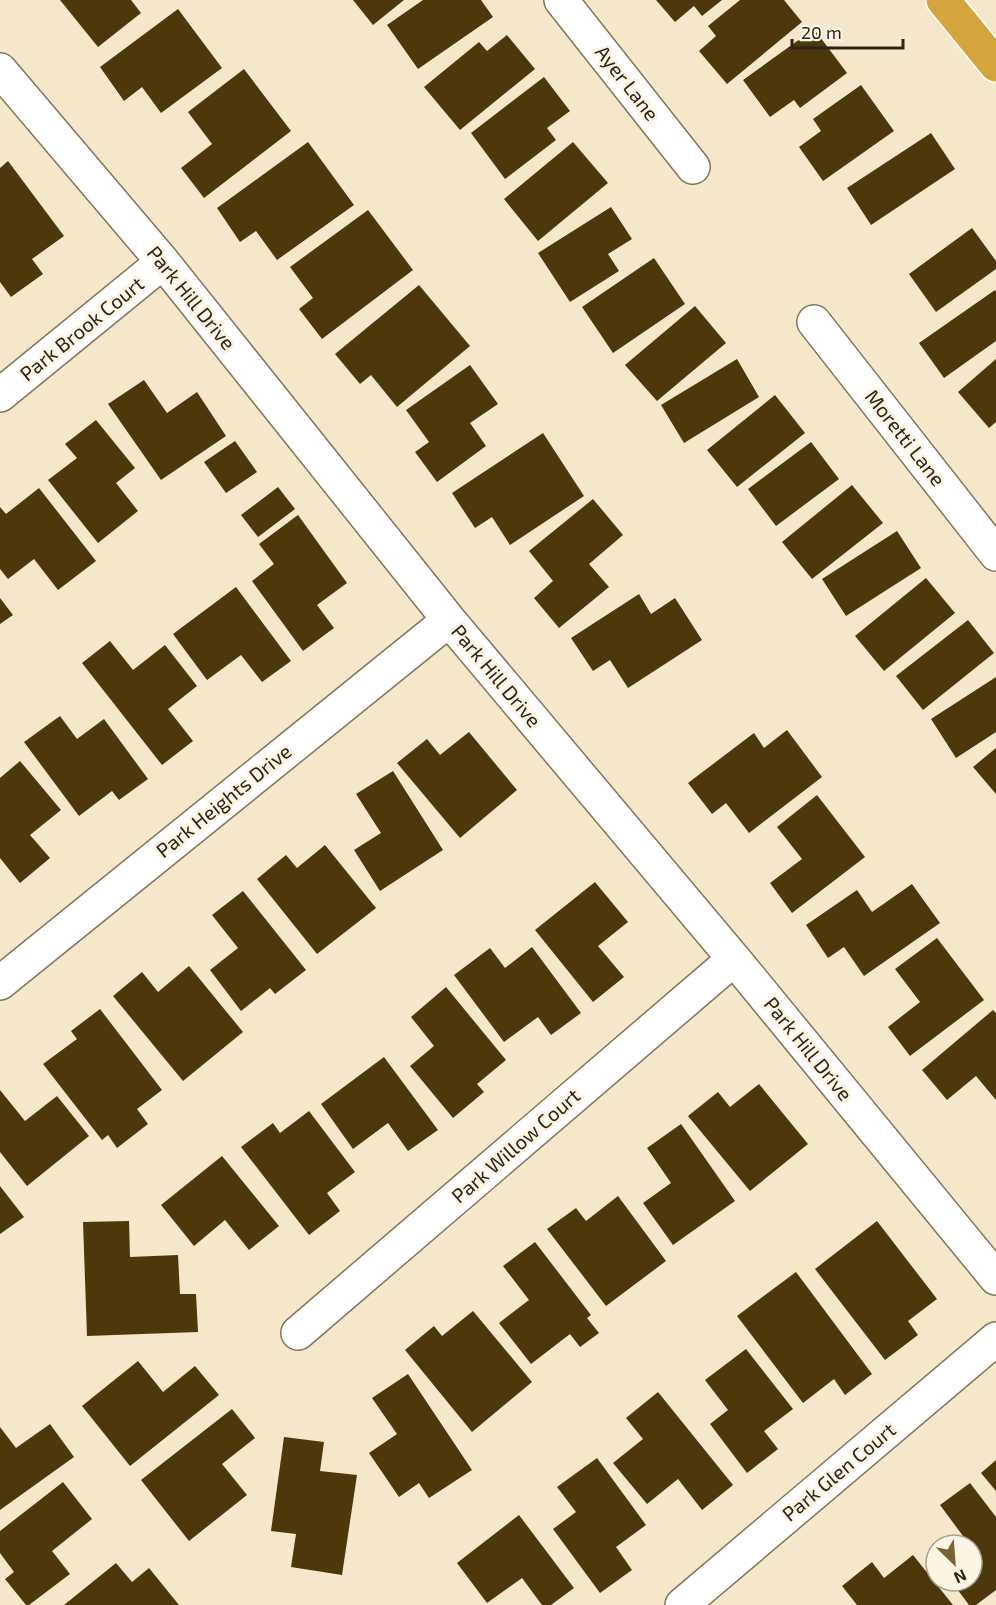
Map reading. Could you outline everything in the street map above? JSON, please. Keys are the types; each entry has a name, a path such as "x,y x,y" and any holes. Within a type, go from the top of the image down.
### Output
{"highway":[{"path":"943,0 996,65"}],"street":[{"name":"Ayer Lane","path":"561,0 693,167"},
{"name":"Park Hill Drive","path":"0,70 164,262 448,620 734,959 996,1278"},
{"name":"Park Brook Court","path":"0,395 164,262"},
{"name":"Moretti Lane","path":"814,322 996,554"},
{"name":"Park Heights Drive","path":"0,982 448,620"},
{"name":"Park Willow Court","path":"298,1333 734,959"},
{"name":"Park Glen Court","path":"682,1605 996,1339"}],"building":[{"path":"60,0 131,0 141,13 98,47"},
{"path":"353,0 404,0 373,25"},
{"path":"423,0 481,0 493,17 418,69 387,25"},
{"path":"656,0 722,0 702,16 694,6 675,22"},
{"path":"740,0 784,0 802,22 727,84 699,51 716,36 708,26"},
{"path":"178,9 222,68 161,113 142,87 124,101 100,67"},
{"path":"814,29 847,73 800,108 794,100 770,117 743,80"},
{"path":"507,35 535,69 460,130 424,87 479,42 487,51"},
{"path":"244,69 291,131 204,198 181,168 212,144 188,112"},
{"path":"544,77 570,111 547,128 556,140 505,179 471,133"},
{"path":"861,85 894,131 823,181 799,147 821,131 813,119"},
{"path":"931,133 955,169 871,225 847,188"},
{"path":"308,142 354,205 277,260 256,231 240,242 217,208"},
{"path":"573,142 608,183 538,241 504,199"},
{"path":"8,161 64,236 32,259 43,274 11,297 0,282 0,168"},
{"path":"611,207 632,239 608,254 619,271 570,302 538,253"},
{"path":"368,210 413,270 322,339 299,309 313,298 290,267"},
{"path":"972,228 996,261 996,269 936,312 909,274"},
{"path":"654,258 685,304 613,353 582,307"},
{"path":"419,285 470,346 397,407 371,375 360,384 335,354"},
{"path":"995,290 996,341 944,378 919,343"},
{"path":"695,306 726,343 657,401 625,365"},
{"path":"737,359 759,397 684,443 661,405"},
{"path":"996,359 996,422 989,428 958,392"},
{"path":"470,365 498,404 470,423 486,446 437,482 415,452 429,442 406,410"},
{"path":"144,380 167,413 197,392 226,436 161,480 108,404"},
{"path":"775,395 805,433 737,487 707,450"},
{"path":"96,420 135,468 116,483 138,511 98,543 48,480 77,458 65,444"},
{"path":"543,433 584,496 510,545 492,517 475,528 452,493"},
{"path":"235,441 257,472 226,493 204,462"},
{"path":"811,442 839,479 776,526 748,489"},
{"path":"852,485 883,523 812,579 782,542"},
{"path":"278,487 295,509 258,537 241,515"},
{"path":"39,488 96,561 58,590 34,559 8,579 0,569 0,507 6,514"},
{"path":"593,499 623,535 589,564 609,587 559,628 534,598 553,581 529,551"},
{"path":"298,515 347,583 317,605 334,628 303,651 252,581 274,564 259,544"},
{"path":"897,531 921,568 846,616 822,579"},
{"path":"926,578 955,613 884,671 855,636"},
{"path":"236,587 291,661 262,682 241,655 207,680 173,634"},
{"path":"639,594 651,614 675,598 702,640 628,688 610,660 593,671 571,638"},
{"path":"0,598 13,615 0,624"},
{"path":"968,620 994,653 923,710 896,676"},
{"path":"110,641 133,670 165,645 197,686 168,709 193,741 162,765 82,663"},
{"path":"996,677 996,732 956,758 931,719"},
{"path":"60,716 77,739 104,719 148,779 119,800 112,791 79,816 24,742"},
{"path":"787,730 822,777 749,833 726,803 712,814 688,783 754,733 764,748"},
{"path":"469,732 517,790 460,838 397,763 427,739 440,755"},
{"path":"996,748 996,794 973,767"},
{"path":"20,761 61,810 30,835 50,858 20,883 0,858 0,778"},
{"path":"393,771 443,850 380,891 354,850 381,833 356,794"},
{"path":"817,795 865,857 792,913 770,883 802,859 777,827"},
{"path":"325,845 376,908 317,954 257,879 286,855 297,868"},
{"path":"595,882 628,922 598,946 624,977 593,1002 535,930"},
{"path":"912,884 940,923 864,976 844,947 828,958 806,925 857,890 872,912"},
{"path":"243,891 306,970 275,994 270,988 241,1011 210,970 238,948 212,915"},
{"path":"937,938 984,1000 910,1056 888,1027 920,1002 895,969"},
{"path":"532,947 581,1013 551,1035 538,1017 504,1042 454,975 490,948 505,968"},
{"path":"189,966 243,1032 183,1081 113,996 142,972 158,992"},
{"path":"446,987 506,1060 477,1084 484,1092 453,1118 410,1066 434,1046 411,1017"},
{"path":"100,1009 162,1090 137,1109 148,1124 117,1148 108,1135 102,1140 43,1064 77,1039 71,1031"},
{"path":"993,1010 996,1013 996,1100 976,1076 947,1100 922,1070"},
{"path":"384,1057 438,1130 408,1151 388,1123 353,1149 321,1104"},
{"path":"759,1084 808,1144 750,1191 688,1116 718,1092 730,1107"},
{"path":"0,1090 25,1121 57,1096 89,1136 27,1186 0,1152"},
{"path":"309,1111 355,1172 327,1193 340,1211 309,1235 241,1147 273,1123 280,1133"},
{"path":"681,1124 735,1201 673,1245 643,1203 671,1183 647,1148"},
{"path":"222,1156 279,1226 249,1250 225,1220 194,1246 161,1205"},
{"path":"0,1186 24,1217 0,1234"},
{"path":"618,1196 666,1261 606,1306 547,1229 576,1208 586,1221"},
{"path":"129,1221 130,1257 178,1255 180,1294 196,1294 198,1332 87,1336 83,1222"},
{"path":"877,1221 937,1299 908,1321 918,1335 885,1360 815,1269"},
{"path":"535,1242 591,1315 587,1318 599,1333 580,1347 570,1334 531,1364 499,1323 529,1300 503,1266"},
{"path":"796,1272 872,1374 845,1395 834,1379 803,1403 737,1316"},
{"path":"473,1311 532,1382 472,1432 405,1350 434,1326 442,1336"},
{"path":"746,1349 793,1409 764,1431 778,1449 747,1473 710,1424 728,1410 705,1380"},
{"path":"138,1361 163,1392 195,1366 219,1395 130,1466 82,1406"},
{"path":"408,1374 472,1470 429,1498 419,1483 399,1497 369,1453 397,1434 372,1398"},
{"path":"658,1392 733,1485 702,1510 678,1479 647,1504 613,1463 643,1439 626,1418"},
{"path":"232,1409 255,1438 222,1464 247,1495 189,1541 141,1480"},
{"path":"50,1424 74,1457 0,1510 0,1427 16,1448"},
{"path":"284,1437 324,1442 320,1471 357,1475 342,1575 291,1567 296,1534 271,1531"},
{"path":"597,1458 646,1525 616,1547 632,1570 600,1593 553,1529 576,1512 557,1487"},
{"path":"996,1460 996,1491 981,1473"},
{"path":"63,1482 92,1519 52,1551 70,1574 26,1605 5,1579 14,1572 0,1553 0,1531"},
{"path":"970,1483 996,1517 996,1590 976,1605 969,1605 960,1593 984,1593 984,1533 961,1533 940,1505"},
{"path":"519,1515 574,1588 551,1605 542,1605 522,1578 487,1603 457,1563"},
{"path":"913,1555 924,1569 924,1593 943,1593 953,1605 857,1605 842,1586 872,1562 884,1578"},
{"path":"116,1563 132,1582 149,1568 179,1605 64,1605"}]}
